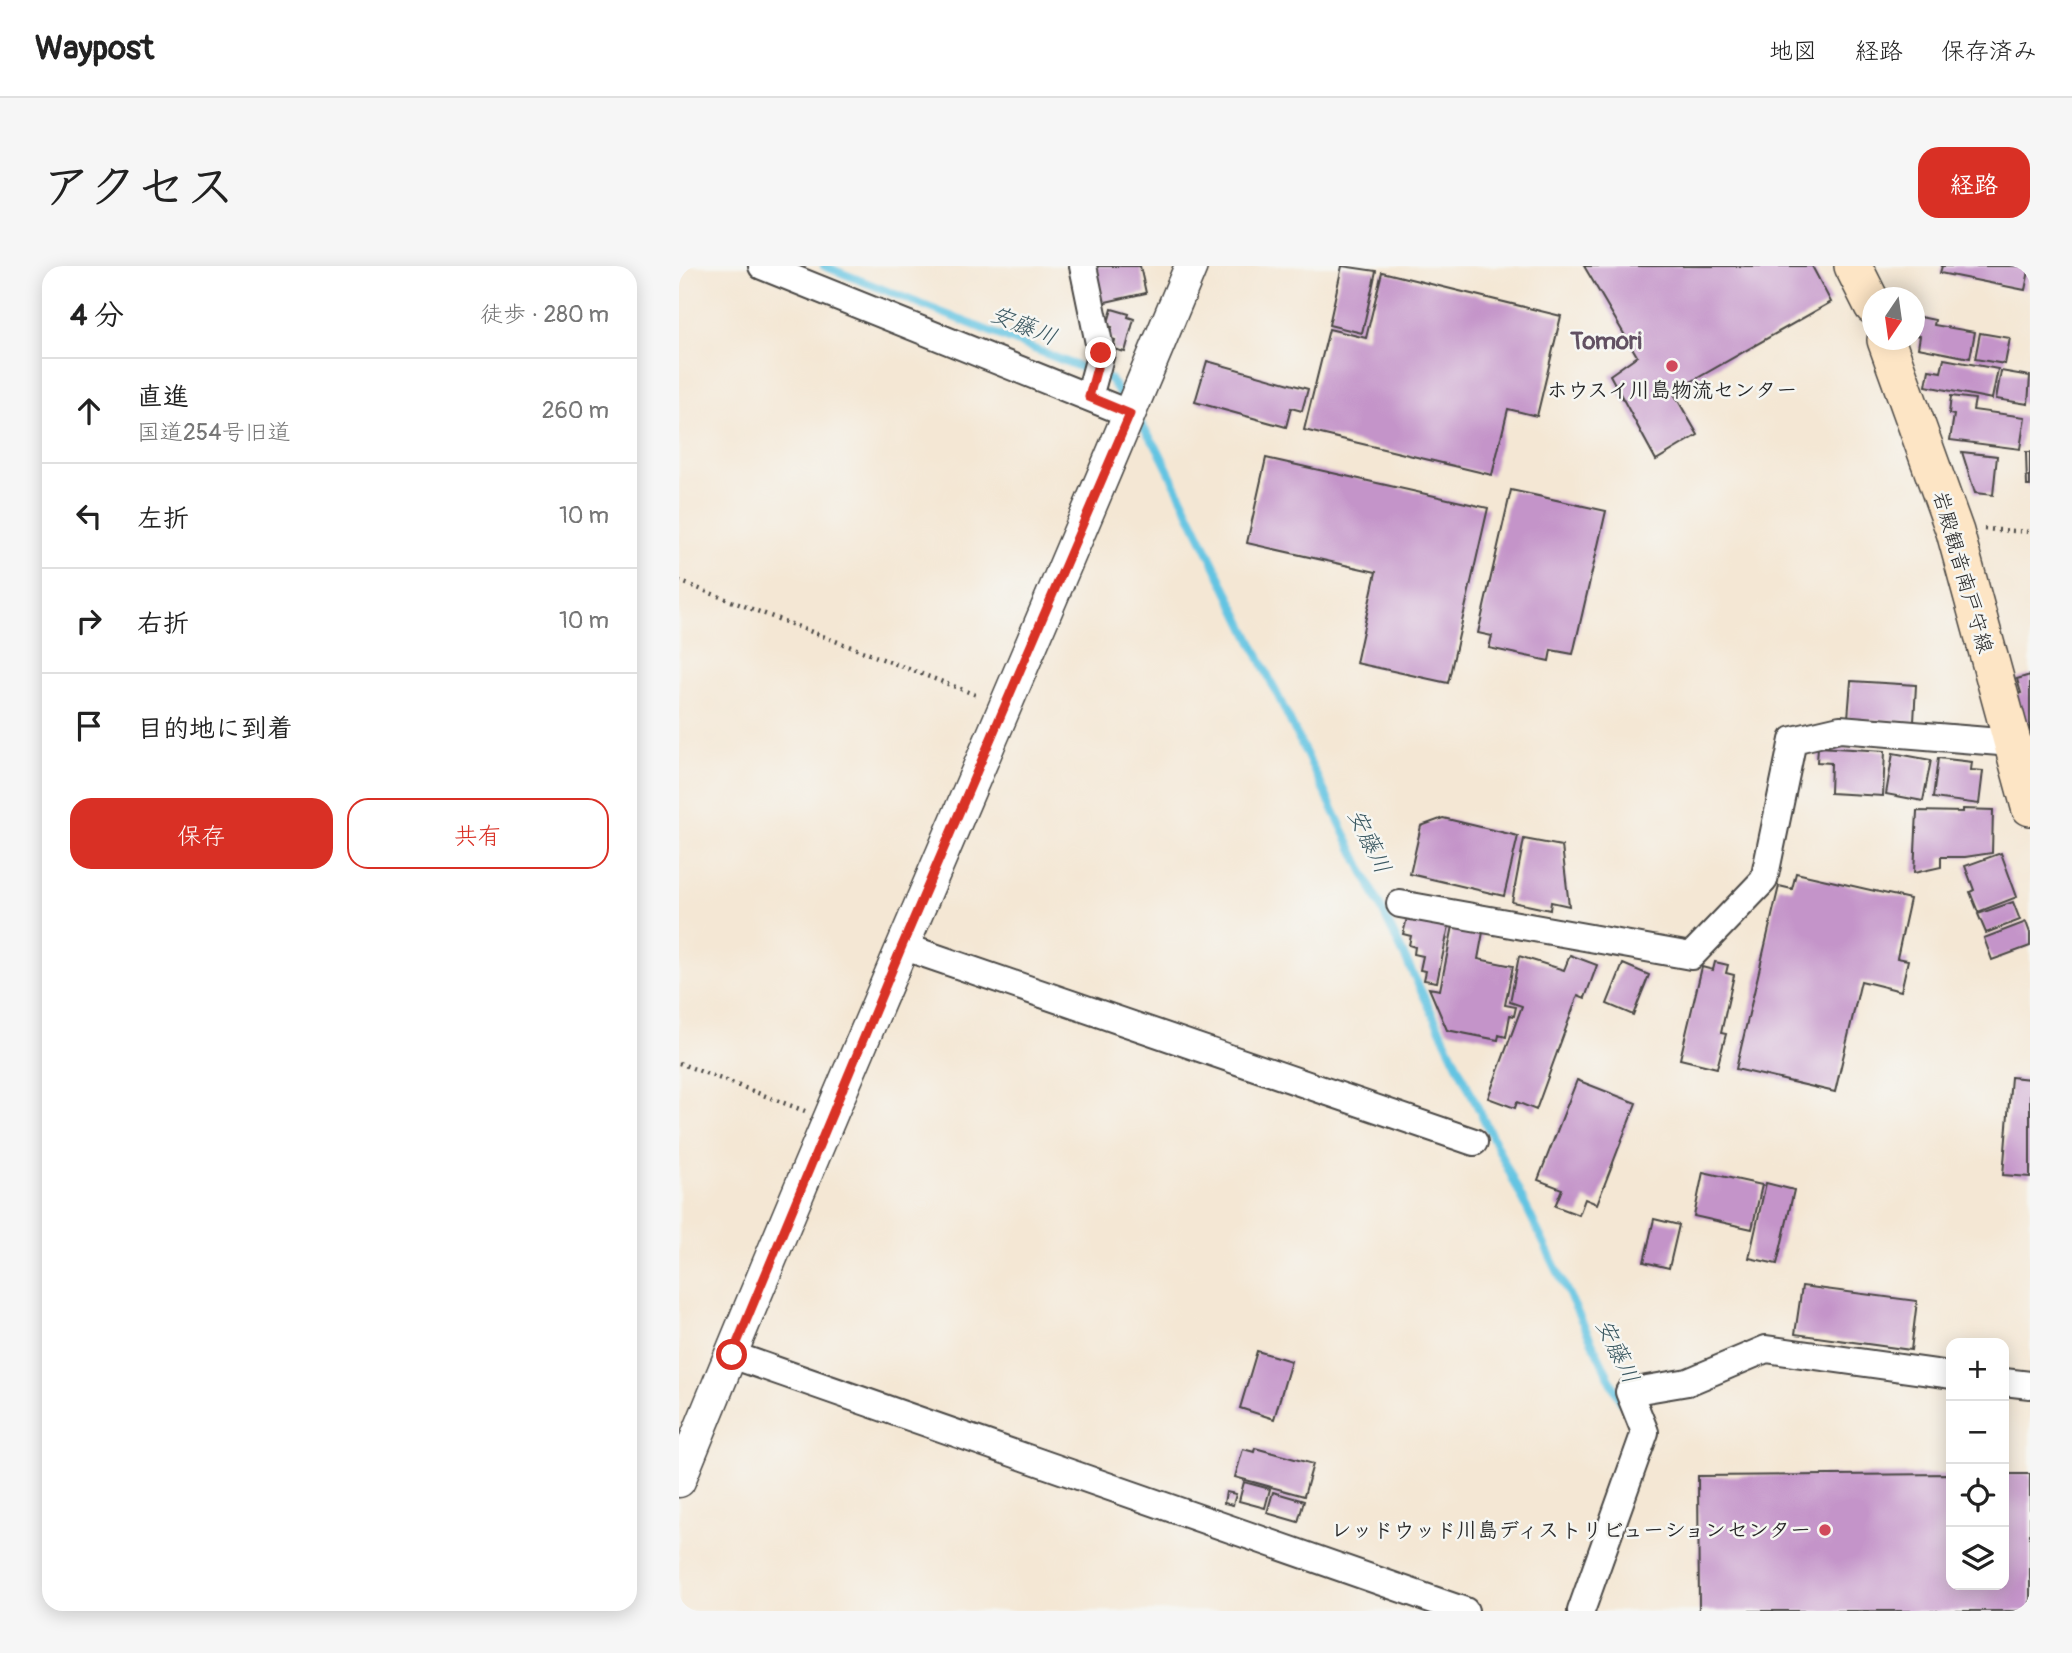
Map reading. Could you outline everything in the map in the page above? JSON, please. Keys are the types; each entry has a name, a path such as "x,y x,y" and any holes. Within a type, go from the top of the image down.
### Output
{"main road":[{"path":"1853,266 1864,287"},
{"name":"岩殿観音南戸守線","path":"1890,350 1955,533 2030,807"}],"street":[{"path":"762,266 1130,414"},
{"path":"1083,266 1101,353 1089,397"},
{"path":"679,1481 828,1120 1191,266"},
{"path":"1400,904 1691,956 1764,880 1793,740 1840,729 2012,743"},
{"path":"902,946 1474,1142"},
{"path":"1581,1611 1645,1433 1629,1392 1688,1382 1766,1349 1946,1373"},
{"path":"732,1355 1465,1611"},
{"path":"2009,1383 2030,1385"}],"path":[{"path":"1955,533 1978,528 2030,532"},
{"path":"679,581 1006,706"},
{"path":"679,1063 828,1120"}],"building":[{"path":"1093,266 1140,266 1146,293 1101,303"},
{"path":"1342,266 1376,271 1362,333 1329,325"},
{"name":"ホウスイ川島物流センター","path":"1584,266 1812,266 1831,302 1673,392 1698,435 1656,460 1610,375 1637,356"},
{"path":"1942,266 2030,266 2025,290 1940,273"},
{"path":"1382,272 1561,316 1537,416 1508,409 1492,475 1304,430 1329,329 1366,338"},
{"path":"1112,309 1129,314 1128,317 1134,319 1125,352 1113,349 1115,340 1109,338 1112,327 1107,326"},
{"path":"1925,318 1935,320 1934,325 1975,332 1970,358 1925,349"},
{"path":"1980,333 2010,338 2005,364 1975,359"},
{"path":"1944,359 1998,369 1992,399 1926,386 1929,370 1941,372"},
{"path":"1207,361 1308,389 1302,411 1291,408 1286,427 1195,402"},
{"path":"2001,371 2030,376 2028,404 1996,399"},
{"path":"1951,396 1975,399 1973,410 2025,417 2020,449 1950,440 1954,415 1949,414"},
{"path":"1962,452 1997,456 1993,495 1975,493"},
{"path":"2026,452 2030,452 2030,486 2027,486"},
{"path":"1266,458 1488,508 1448,683 1356,663 1376,572 1247,543"},
{"path":"1511,490 1606,511 1573,654 1551,650 1549,661 1489,648 1492,636 1478,633"},
{"path":"2030,675 2029,737 2015,694 2021,693 2017,679"},
{"path":"1851,681 1916,685 1914,722 1848,718"},
{"path":"1818,747 1885,751 1883,796 1830,793 1831,763 1817,762"},
{"path":"1893,753 1931,760 1923,801 1886,794"},
{"path":"1938,758 1972,762 1971,770 1983,771 1979,804 1933,798"},
{"path":"1963,809 1993,810 1992,853 1941,857 1941,867 1914,873 1917,811 1963,812"},
{"path":"1443,818 1518,836 1504,896 1410,874 1421,826"},
{"path":"1524,839 1562,846 1569,906 1551,902 1550,910 1512,902"},
{"path":"2001,853 2017,897 1978,912 1970,892 1974,890 1965,866"},
{"path":"1796,873 1910,899 1897,958 1908,960 1901,991 1861,981 1835,1092 1736,1069 1779,886 1792,889"},
{"path":"2013,902 2020,920 1986,933 1978,914"},
{"path":"1407,918 1449,926 1437,982 1424,980 1426,971 1420,970 1423,956 1414,954 1415,947 1409,945 1411,936 1403,934"},
{"path":"2026,922 2030,933 2030,946 1992,960 1984,938"},
{"path":"1453,926 1483,932 1478,959 1513,966 1505,1005 1516,1007 1514,1016 1510,1015 1506,1037 1499,1035 1498,1040 1447,1030 1429,988 1440,990"},
{"path":"1570,955 1597,965 1585,998 1578,995 1536,1110 1517,1102 1515,1108 1488,1098 1522,1006 1510,1002 1519,956 1564,970"},
{"path":"1715,962 1728,965 1726,973 1734,975 1721,1033 1726,1034 1717,1068 1680,1059 1702,967 1713,970"},
{"path":"1623,964 1649,975 1633,1015 1607,1004"},
{"path":"2011,1077 2030,1079 2030,1177 2003,1175"},
{"path":"1577,1080 1636,1103 1597,1204 1585,1199 1579,1215 1555,1206 1562,1189 1538,1180"},
{"path":"1703,1172 1762,1185 1752,1229 1694,1216"},
{"path":"1766,1183 1794,1190 1777,1264 1749,1258"},
{"path":"1654,1219 1679,1225 1669,1268 1644,1262"},
{"path":"1802,1286 1917,1301 1911,1350 1795,1334"},
{"path":"1257,1351 1291,1361 1274,1419 1240,1408"},
{"path":"1255,1448 1313,1464 1304,1496 1235,1477 1243,1449 1254,1452"},
{"name":"レッドウッド川島ディストリビューションセンター","path":"1946,1474 1946,1590 2009,1590 2009,1474 2030,1474 2030,1611 1699,1611 1698,1476"},
{"path":"1244,1482 1270,1489 1265,1508 1239,1501"},
{"path":"1226,1492 1236,1494 1233,1505 1224,1503"},
{"path":"1273,1492 1304,1501 1298,1522 1267,1513"}],"waterway":[{"name":"安藤川","path":"824,266 1110,379 1125,402"},
{"name":"安藤川","path":"1137,418 1158,449 1621,1402"}],"place":[{"name":"ホウスイ川島物流センター","path":"1672,366"},
{"name":"レッドウッド川島ディストリビューションセンター","path":"1825,1530"}],"district":[{"name":"Tomori","path":"1606,341"}],"route":[{"path":"732,1355 828,1120 1130,414 1089,397 1101,353"}]}
